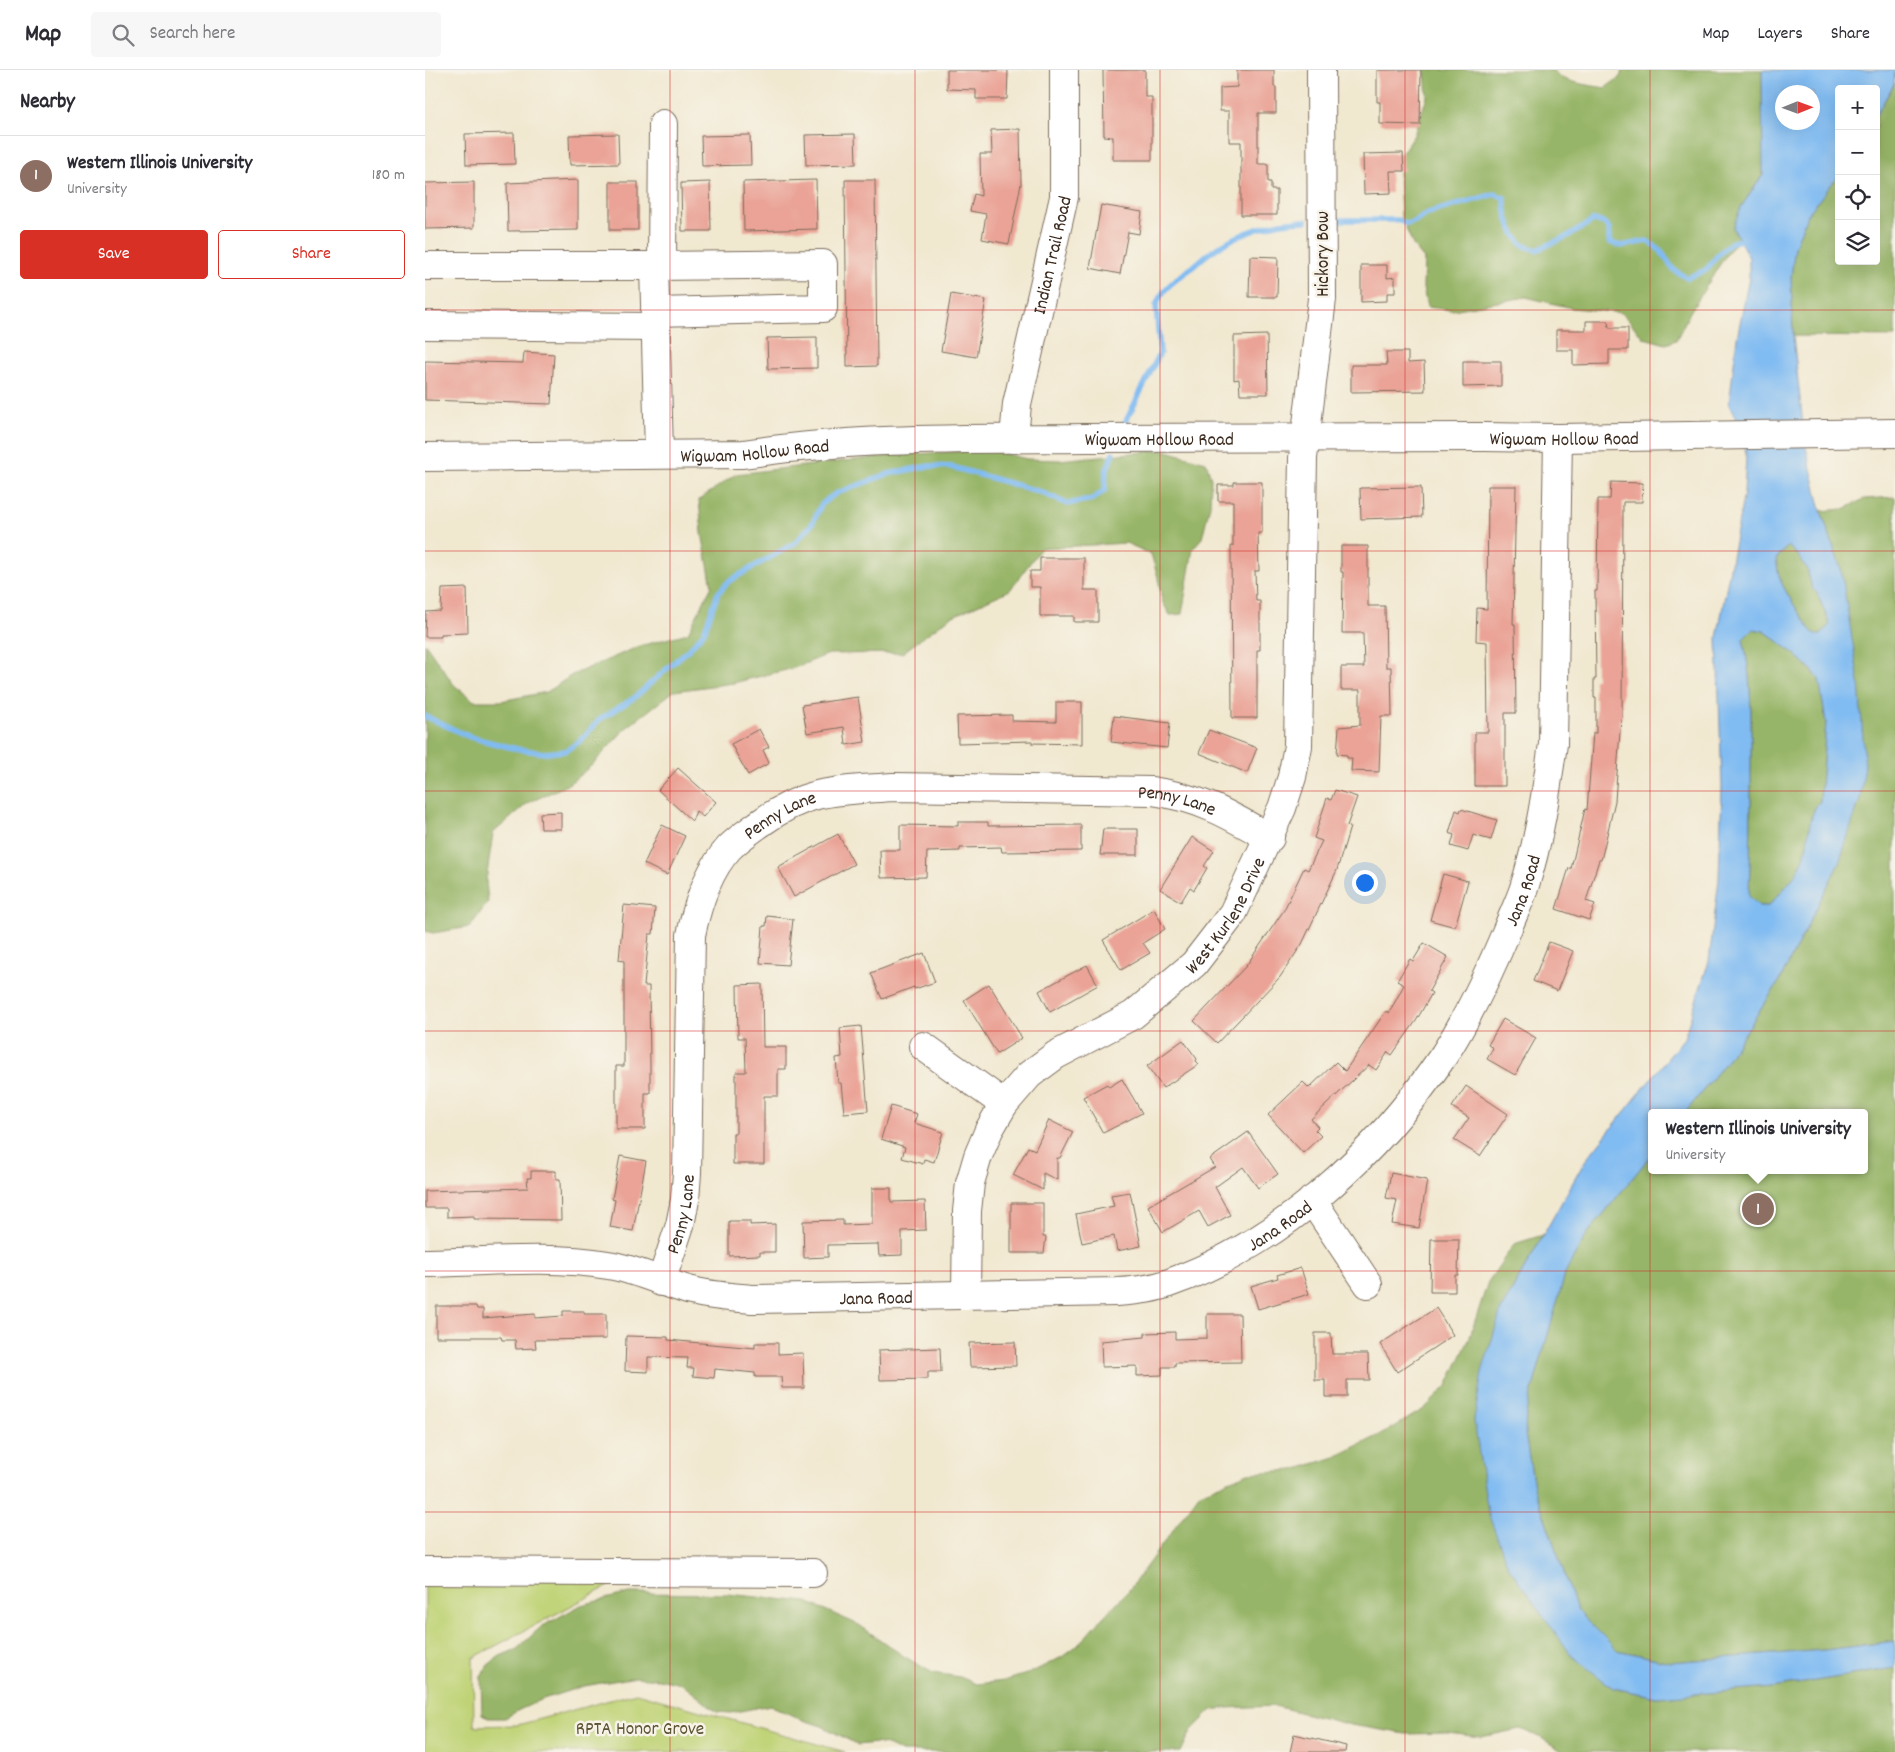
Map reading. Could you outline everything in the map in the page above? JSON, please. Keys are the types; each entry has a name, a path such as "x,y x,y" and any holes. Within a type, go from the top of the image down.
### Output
{"street":[{"name":"Indian Trail Road","path":"1014,439 1017,404 1064,197 1064,70"},
{"name":"Hickory Bow","path":"1306,438 1322,299 1321,70"},
{"path":"659,454 655,320 663,124"},
{"path":"425,266 823,264 823,308 655,320 425,324"},
{"name":"Wigwam Hollow Road","path":"425,457 743,454 837,443 1014,439 1558,438 1895,433"},
{"name":"West Kurlene Drive","path":"966,1295 967,1212 971,1183 978,1156 989,1130 1004,1104 1029,1075 1056,1055 1133,1014 1193,964 1233,912 1270,838 1287,793 1298,746 1303,458 1306,438"},
{"name":"Jana Road","path":"425,1263 585,1261 611,1265 690,1291 752,1299 1117,1292 1143,1290 1168,1284 1237,1253 1312,1200 1351,1165 1385,1130 1416,1093 1444,1054 1470,1010 1493,964 1523,891 1547,791 1553,744 1558,438"},
{"name":"Penny Lane","path":"661,1282 680,1225 686,1191 691,935 696,914 705,889 728,849 775,812 796,802 818,795 893,787 1152,791 1177,795 1200,802 1222,811 1270,838"},
{"path":"923,1046 1004,1104"},
{"path":"1312,1200 1368,1284"},
{"path":"425,1571 813,1573"}],"green space":[{"path":"1425,70 1553,70 1568,81 1605,88 1619,78 1624,70 1762,70 1763,175 1741,207 1733,228 1739,239 1726,255 1690,312 1676,340 1666,344 1644,338 1622,313 1572,308 1526,297 1452,310 1427,307 1423,288 1424,259 1414,247 1401,217 1399,173 1400,156 1414,135 1427,97"},
{"path":"1895,83 1895,337 1793,336 1791,276 1795,247 1807,215 1835,180 1835,265 1880,265 1880,108"},
{"path":"989,450 1027,459 1059,460 1163,450 1206,462 1211,478 1210,505 1202,538 1193,548 1182,614 1170,615 1162,601 1158,577 1151,554 1126,543 1041,548 1010,590 949,618 902,653 829,654 794,668 733,683 674,691 626,728 592,765 569,784 528,803 493,833 486,881 488,902 470,927 433,933 425,931 425,643 454,685 474,701 501,701 547,692 572,675 640,646 688,633 712,586 702,533 699,500 736,474 896,455"},
{"path":"1895,497 1895,1641 1825,1650 1670,1662 1617,1650 1577,1610 1534,1487 1525,1434 1526,1412 1566,1271 1587,1234 1648,1159 1648,1174 1868,1174 1868,1109 1688,1109 1725,1063 1779,982 1839,863 1841,569 1821,511 1844,509 1864,499"},
{"path":"1788,546 1800,557 1807,568 1812,588 1817,593 1830,624 1821,635 1815,636 1812,632 1790,599 1780,579 1776,559"},
{"path":"1753,629 1764,631 1774,638 1797,656 1819,679 1826,723 1820,801 1812,816 1804,857 1794,876 1769,906 1759,906 1749,896 1751,710 1748,668 1743,639"},
{"path":"1543,1235 1501,1310 1474,1420 1613,1688 1657,1697 1772,1688 1895,1668 1895,1752 1563,1752 1540,1737 1520,1729 1481,1737 1447,1733 1406,1734 1351,1725 1275,1706 1212,1710 1191,1731 1181,1752 902,1752 887,1745 875,1743 858,1745 822,1726 800,1719 770,1705 731,1713 717,1712 682,1684 636,1677 584,1686 543,1699 505,1718 490,1718 482,1714 481,1676 488,1665 500,1656 517,1649 541,1627 581,1605 630,1593 727,1594 807,1602 859,1625 905,1657 933,1673 960,1677 977,1684 1004,1681 1030,1673 1062,1657 1079,1644 1129,1590 1200,1493 1248,1473 1294,1470 1335,1457 1386,1432 1424,1409 1447,1386 1468,1342 1488,1282 1514,1244"},
{"name":"RPTA Honor Grove","path":"635,1572 473,1658 474,1726 518,1725 636,1693 845,1752 425,1752 425,1579"}],"water":[{"path":"1762,70 1895,70 1894,84 1880,108 1880,85 1835,85 1835,180 1807,215 1795,247 1791,276 1793,336 1805,443 1821,511 1841,569 1859,682 1865,766 1860,799 1839,863 1779,982 1725,1063 1688,1109 1648,1109 1648,1159 1587,1234 1566,1271 1526,1412 1525,1434 1534,1487 1577,1610 1617,1650 1670,1662 1825,1650 1895,1641 1895,1668 1772,1688 1657,1697 1613,1688 1572,1656 1508,1566 1488,1513 1474,1420 1482,1372 1501,1310 1585,1161 1684,1038 1709,961 1719,879 1722,787 1717,638 1744,493 1746,457 1744,436 1729,405 1737,338 1749,278 1749,258 1733,228 1741,207 1763,175","holes":["1788,546 1800,557 1807,568 1812,588 1817,593 1830,624 1821,635 1815,635 1812,631 1790,599 1780,579 1776,559","1753,629 1764,631 1797,656 1819,679 1826,723 1820,801 1812,816 1804,857 1794,876 1769,906 1759,906 1749,896 1751,710 1748,668 1743,639"]}],"building":[{"path":"947,70 1008,70 1007,99 976,99 976,90 947,89"},
{"path":"1103,70 1145,70 1145,97 1152,97 1152,160 1113,160 1113,137 1104,136"},
{"path":"1237,70 1274,70 1276,113 1258,113 1258,164 1268,164 1268,182 1271,182 1271,190 1277,190 1277,215 1241,215 1241,142 1229,142 1229,111 1220,111 1220,88 1237,87"},
{"path":"1377,70 1421,70 1420,125 1380,124 1380,102 1377,102"},
{"path":"1020,129 1021,184 1009,244 982,239 986,214 970,211 974,194 981,196 980,154 992,154 991,130"},
{"path":"514,133 515,164 466,165 465,134"},
{"path":"618,134 619,164 570,165 569,135"},
{"path":"855,134 856,164 806,165 805,135"},
{"path":"750,135 751,165 702,166 701,136"},
{"path":"1403,153 1404,171 1390,171 1391,193 1364,194 1363,154"},
{"path":"578,180 578,230 508,231 507,183"},
{"path":"816,180 817,229 744,231 743,182"},
{"path":"845,180 875,180 877,366 847,367"},
{"path":"474,182 474,228 425,229 425,183"},
{"path":"610,182 638,182 638,230 610,230"},
{"path":"710,182 711,231 682,231 681,183"},
{"path":"1101,205 1142,212 1139,234 1128,232 1120,274 1090,268"},
{"path":"1250,256 1278,257 1277,297 1249,297"},
{"path":"1361,265 1387,265 1387,278 1395,277 1395,293 1387,293 1387,301 1361,302"},
{"path":"951,294 986,300 976,357 941,351"},
{"path":"1586,321 1608,321 1609,328 1628,328 1628,350 1609,350 1609,364 1573,365 1573,350 1556,350 1556,330 1586,330"},
{"path":"1267,335 1268,394 1240,394 1239,379 1234,380 1234,336"},
{"path":"817,337 817,368 768,369 767,338"},
{"path":"524,352 554,354 551,404 425,400 425,361 523,363"},
{"path":"1386,352 1408,352 1408,363 1424,362 1425,391 1351,392 1351,365 1387,365"},
{"path":"1463,361 1501,361 1501,386 1463,387"},
{"path":"1234,482 1262,482 1262,533 1258,533 1259,571 1255,571 1256,601 1260,601 1260,650 1257,650 1257,718 1232,718 1231,546 1233,546 1233,501 1218,501 1218,485 1234,485"},
{"path":"1611,482 1643,483 1642,502 1623,502 1622,718 1615,801 1601,860 1599,860 1586,901 1595,904 1589,920 1556,909 1569,868 1571,869 1585,809 1587,810 1593,733 1596,733 1594,679 1596,679 1595,591 1597,591 1598,499 1610,499"},
{"path":"1488,486 1516,486 1513,624 1515,624 1516,713 1505,713 1505,786 1475,786 1475,732 1488,732 1487,642 1476,641 1477,608 1487,609"},
{"path":"1421,487 1422,517 1361,519 1360,488"},
{"path":"1341,546 1368,546 1368,606 1385,606 1386,667 1391,667 1392,716 1381,716 1379,772 1351,771 1352,758 1347,758 1347,755 1337,754 1339,727 1360,725 1360,690 1341,690 1341,667 1364,667 1363,633 1342,633 1343,572 1341,572"},
{"path":"1040,558 1084,558 1084,590 1098,590 1098,622 1074,622 1074,616 1040,616 1040,587 1030,587 1030,571 1040,571"},
{"path":"467,588 468,633 441,634 441,637 425,637 426,612 441,611 442,589"},
{"path":"858,697 865,742 846,745 844,727 807,733 802,705"},
{"path":"1056,702 1082,702 1082,744 1032,743 1032,741 958,743 957,716 1012,715 1012,721 1056,722"},
{"path":"1114,716 1170,723 1167,748 1111,742"},
{"path":"759,729 769,747 763,750 769,763 748,775 731,744"},
{"path":"1209,730 1257,748 1247,773 1199,753"},
{"path":"678,768 716,802 703,817 696,811 692,821 658,790"},
{"path":"1335,790 1357,797 1347,826 1350,827 1337,870 1302,944 1280,977 1217,1043 1194,1021 1246,966 1284,910 1304,868 1308,870 1322,841 1314,838 1327,798 1331,800"},
{"path":"1461,809 1497,820 1491,840 1473,835 1468,851 1451,846 1454,835 1449,833 1456,810 1460,812"},
{"path":"561,812 561,829 541,829 540,813"},
{"path":"958,822 988,822 988,826 1081,825 1081,851 1002,852 1001,847 960,848 960,851 927,852 926,877 881,878 880,850 900,850 900,825 958,826"},
{"path":"662,825 685,836 667,875 644,864"},
{"path":"1103,829 1138,829 1138,855 1100,855"},
{"path":"838,834 854,864 794,897 778,867"},
{"path":"1192,837 1214,851 1204,866 1207,868 1194,890 1190,887 1181,902 1160,889"},
{"path":"1443,874 1468,881 1455,927 1430,920"},
{"path":"624,905 655,908 653,934 649,934 644,986 649,986 650,1066 650,1093 645,1093 645,1129 616,1129 616,1066 624,1066 624,961 619,960"},
{"path":"1154,909 1165,929 1143,943 1150,953 1121,970 1103,940"},
{"path":"767,916 793,919 788,965 760,963 763,926 766,926"},
{"path":"1549,942 1573,951 1557,991 1533,981"},
{"path":"1424,943 1448,957 1429,991 1432,993 1416,1021 1392,1055 1388,1052 1376,1070 1369,1065 1311,1119 1318,1127 1315,1130 1321,1136 1303,1153 1268,1115 1303,1082 1309,1088 1336,1062 1345,1071 1386,1011 1389,1013 1404,985 1397,981 1410,959 1413,961"},
{"path":"924,953 935,982 915,989 914,987 882,999 871,973"},
{"path":"1087,965 1098,985 1050,1012 1039,991"},
{"path":"762,984 763,1047 786,1047 786,1069 778,1069 778,1096 764,1096 764,1164 733,1164 733,1133 736,1133 736,1072 746,1072 745,1038 738,1038 737,985"},
{"path":"989,984 1022,1038 997,1054 964,1000"},
{"path":"1503,1019 1536,1038 1515,1075 1487,1059 1493,1048 1488,1045"},
{"path":"861,1026 868,1111 844,1113 841,1083 838,1083 836,1058 842,1057 840,1028"},
{"path":"1183,1040 1199,1064 1163,1088 1147,1066"},
{"path":"1122,1079 1142,1113 1103,1133 1083,1097 1107,1084 1109,1087"},
{"path":"1466,1086 1508,1114 1480,1156 1454,1140 1469,1118 1452,1107"},
{"path":"891,1106 917,1114 914,1123 943,1132 934,1162 924,1159 923,1164 902,1158 905,1147 881,1139"},
{"path":"1049,1120 1073,1132 1060,1158 1057,1158 1057,1180 1043,1173 1043,1190 1013,1175 1028,1147 1035,1150"},
{"path":"1248,1132 1278,1174 1258,1188 1243,1167 1215,1187 1230,1215 1208,1227 1199,1211 1163,1232 1148,1206 1215,1167 1210,1159"},
{"path":"620,1156 646,1161 633,1231 610,1227 615,1200 612,1199"},
{"path":"531,1171 556,1171 556,1179 560,1179 561,1220 474,1219 474,1216 447,1217 447,1208 425,1208 425,1191 528,1188 527,1178 531,1178"},
{"path":"1391,1173 1427,1180 1419,1228 1392,1224 1397,1200 1386,1198"},
{"path":"872,1188 891,1188 891,1202 925,1201 926,1230 902,1231 902,1255 879,1256 878,1244 828,1245 828,1257 804,1258 803,1221 843,1220 843,1225 872,1224"},
{"path":"1130,1192 1141,1246 1117,1251 1114,1236 1082,1243 1076,1214 1114,1206 1111,1195"},
{"path":"1011,1203 1043,1203 1043,1237 1046,1237 1044,1253 1011,1253"},
{"path":"729,1221 750,1221 750,1225 775,1224 775,1252 760,1252 760,1255 729,1256"},
{"path":"1431,1239 1459,1239 1458,1275 1455,1275 1455,1292 1430,1292"},
{"path":"1301,1268 1309,1294 1258,1309 1251,1286 1278,1278 1277,1275"},
{"path":"436,1306 476,1306 477,1309 483,1309 483,1318 535,1314 535,1318 563,1316 563,1311 584,1311 584,1314 606,1314 606,1339 535,1340 536,1348 516,1349 515,1340 502,1340 501,1337 436,1337"},
{"path":"1436,1308 1453,1335 1397,1372 1380,1344"},
{"path":"1207,1314 1240,1314 1241,1362 1175,1363 1175,1367 1162,1367 1162,1375 1137,1376 1137,1366 1102,1367 1101,1341 1145,1337 1145,1333 1175,1332 1175,1339 1207,1338"},
{"path":"1315,1333 1331,1333 1332,1354 1368,1354 1369,1380 1347,1380 1347,1397 1325,1397 1325,1380 1315,1380"},
{"path":"626,1336 668,1337 668,1340 755,1348 755,1343 778,1343 778,1354 803,1353 804,1388 782,1388 781,1377 755,1377 755,1373 715,1369 714,1378 693,1376 694,1368 687,1368 688,1358 648,1357 648,1372 625,1371"},
{"path":"1015,1342 1016,1366 970,1367 969,1343"},
{"path":"940,1348 941,1372 928,1372 928,1379 880,1380 879,1350"},
{"path":"1294,1734 1346,1746 1345,1752 1290,1752"}],"waterway":[{"path":"1337,220 1398,220 1407,224 1416,221 1428,213 1495,194 1505,198 1509,223 1518,240 1525,246 1537,250 1572,234 1594,220 1604,223 1609,228 1609,242 1621,246 1647,241 1660,250 1674,270 1687,278 1706,270 1732,242 1746,239"},
{"path":"1125,423 1160,353 1156,306 1166,289 1208,254 1233,239 1256,229 1281,223 1306,221"},
{"path":"425,716 470,737 517,749 545,753 565,751 579,742 599,720 634,698 689,649 704,632 718,593 729,581 795,543 812,524 821,505 837,493 888,474 929,466 952,467 1041,492 1067,504 1093,499 1105,490 1106,472 1113,453"}],"place":[{"name":"Western Illinois University","path":"1758,1209"}]}
